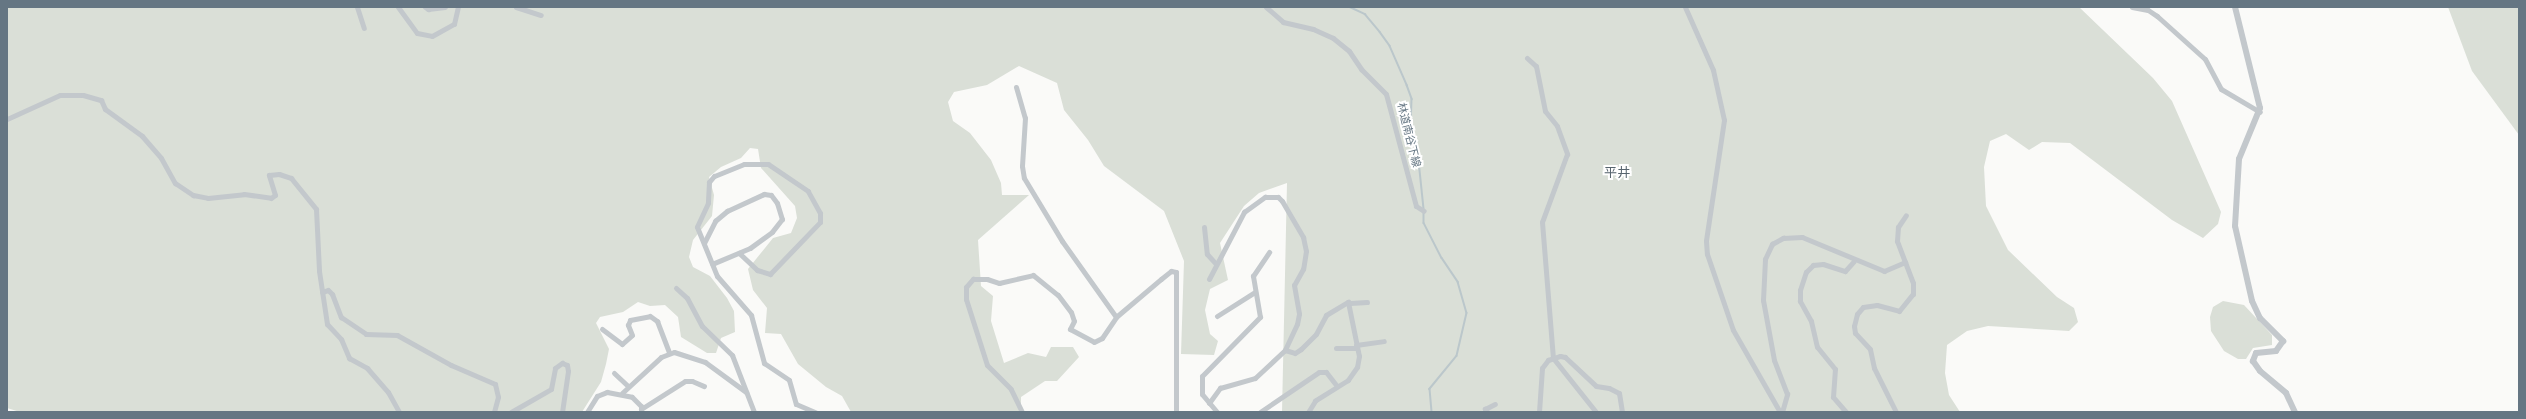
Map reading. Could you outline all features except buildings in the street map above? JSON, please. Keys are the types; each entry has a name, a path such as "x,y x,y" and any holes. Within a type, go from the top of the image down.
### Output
{"street":[{"path":"357,7 364,28"},
{"path":"398,7 417,33 432,36 454,24 458,7"},
{"path":"425,7 428,9 445,7"},
{"path":"516,7 541,15"},
{"name":"林道南谷下線","path":"1266,7 1283,22 1313,29 1333,38 1349,51 1361,68 1386,94 1416,206 1424,211"},
{"path":"1685,7 1713,70 1724,120 1706,241 1707,254 1733,330 1781,412"},
{"path":"2132,7 2148,10 2157,16 2205,59 2221,89 2260,112"},
{"path":"2235,7 2260,112 2239,159 2235,226 2252,301 2260,318 2283,341 2276,351 2256,353 2253,361 2260,371 2286,394 2295,412"},
{"path":"1527,58 1536,66 1545,111 1557,126 1567,154 1542,222 1553,358 1596,412"},
{"path":"1016,87 1025,118 1022,166 1024,178 1062,241 1116,317"},
{"path":"7,119 60,95 83,94 101,100 105,109 142,136 161,158 175,183 197,197 244,194 271,198 275,194 269,175 279,174 291,178 316,209 322,292 327,324 341,339 351,360 367,368 388,392 399,412"},
{"path":"740,253 756,270 770,274 820,225 820,213 808,191 768,164 744,164 711,179 708,203 697,222 712,264 720,281 751,315 764,363 789,380 796,404 812,411"},
{"path":"704,243 723,214 756,195 771,195 780,209 780,222 768,236 740,253 712,264"},
{"path":"1209,280 1244,212 1265,197 1278,197 1282,201 1303,237 1306,251 1303,268 1294,285 1298,314 1297,324 1285,350 1254,378 1220,388 1209,403"},
{"path":"1896,412 1874,368 1870,349 1855,333 1854,326 1857,314 1867,305 1877,304 1894,311 1907,304 1914,289 1904,262 1897,233 1906,215"},
{"path":"1204,227 1207,254 1216,264"},
{"path":"1781,412 1787,394 1774,360 1763,300 1766,254 1777,240 1798,237 1854,261 1888,271 1904,262"},
{"path":"1217,412 1202,394 1202,376 1260,316 1253,276 1269,252"},
{"path":"1846,412 1833,397 1835,369 1817,348 1800,290 1806,272 1814,265 1823,264 1846,272 1854,261"},
{"path":"1022,412 1011,389 987,365 966,300 969,282 978,278 999,283 1033,275 1058,295 1071,312 1074,321 1070,329 1094,342 1102,338 1116,317 1161,278 1171,271 1176,272 1176,412"},
{"path":"676,288 687,298 702,326 732,355 754,412"},
{"path":"322,292 330,291 341,318 361,331 397,335 451,365 495,384 498,397 494,412"},
{"path":"1217,316 1255,292"},
{"path":"1285,350 1295,353 1316,334 1326,314 1350,303 1367,302"},
{"path":"1308,412 1311,404 1348,380 1357,367 1357,347 1350,303"},
{"path":"602,329 622,344 632,335 628,325 630,320 650,316 657,321 668,353"},
{"path":"1336,348 1357,347 1384,341"},
{"path":"622,393 628,386 668,353 679,352 697,358 746,392"},
{"path":"1539,412 1542,368 1553,358 1565,357 1592,383 1614,389 1621,397 1622,412"},
{"path":"511,412 551,389 555,368 562,363 567,365 568,371 562,412"},
{"path":"1260,412 1322,371 1330,376 1337,386"},
{"path":"614,373 628,386"},
{"path":"587,412 597,396 607,392 622,393 632,397 641,411 685,381 692,381 704,386"},
{"path":"1487,412 1485,408 1495,404"}],"shaded area":[{"path":"7,7 2079,7 2153,78 2172,101 2221,212 2218,224 2203,238 2172,220 2070,143 2042,142 2029,150 2006,134 1990,141 1984,167 1986,206 2008,250 2057,297 2074,308 2078,322 2069,331 1988,326 1967,331 1947,345 1945,373 1949,395 1960,412 1282,412 1287,183 1259,193 1244,206 1220,243 1228,280 1210,289 1205,310 1210,334 1218,341 1214,355 1181,354 1184,261 1164,211 1104,166 1088,140 1064,110 1057,83 1019,66 987,85 954,92 948,102 953,121 970,133 991,160 1001,183 1002,195 1029,195 978,240 981,286 993,296 991,321 1004,363 1028,353 1046,357 1051,347 1073,347 1079,357 1057,381 1045,381 1021,397 1021,412 851,412 842,396 826,387 798,364 781,334 765,333 767,308 753,290 748,269 773,238 791,233 797,218 795,206 761,168 758,149 750,148 741,158 721,167 709,177 714,195 712,216 693,240 689,257 693,267 710,276 727,298 734,311 735,332 721,338 716,353 707,353 681,337 678,317 665,305 650,306 638,302 623,312 600,317 596,323 609,349 601,382 582,412 20,412 7,408"},
{"path":"2448,7 2519,7 2519,135 2472,71"},
{"path":"2223,301 2244,305 2272,335 2272,345 2253,348 2246,359 2238,359 2224,351 2211,331 2210,317 2213,307"}],"waterway":[{"path":"1350,7 1365,14 1380,32 1390,46 1407,85 1412,99 1411,125 1418,151 1424,209"},
{"path":"1424,213 1424,223 1442,258 1458,282 1467,313 1457,356 1430,389 1432,412"}],"district":[{"name":"平井","path":"1617,172"}]}
